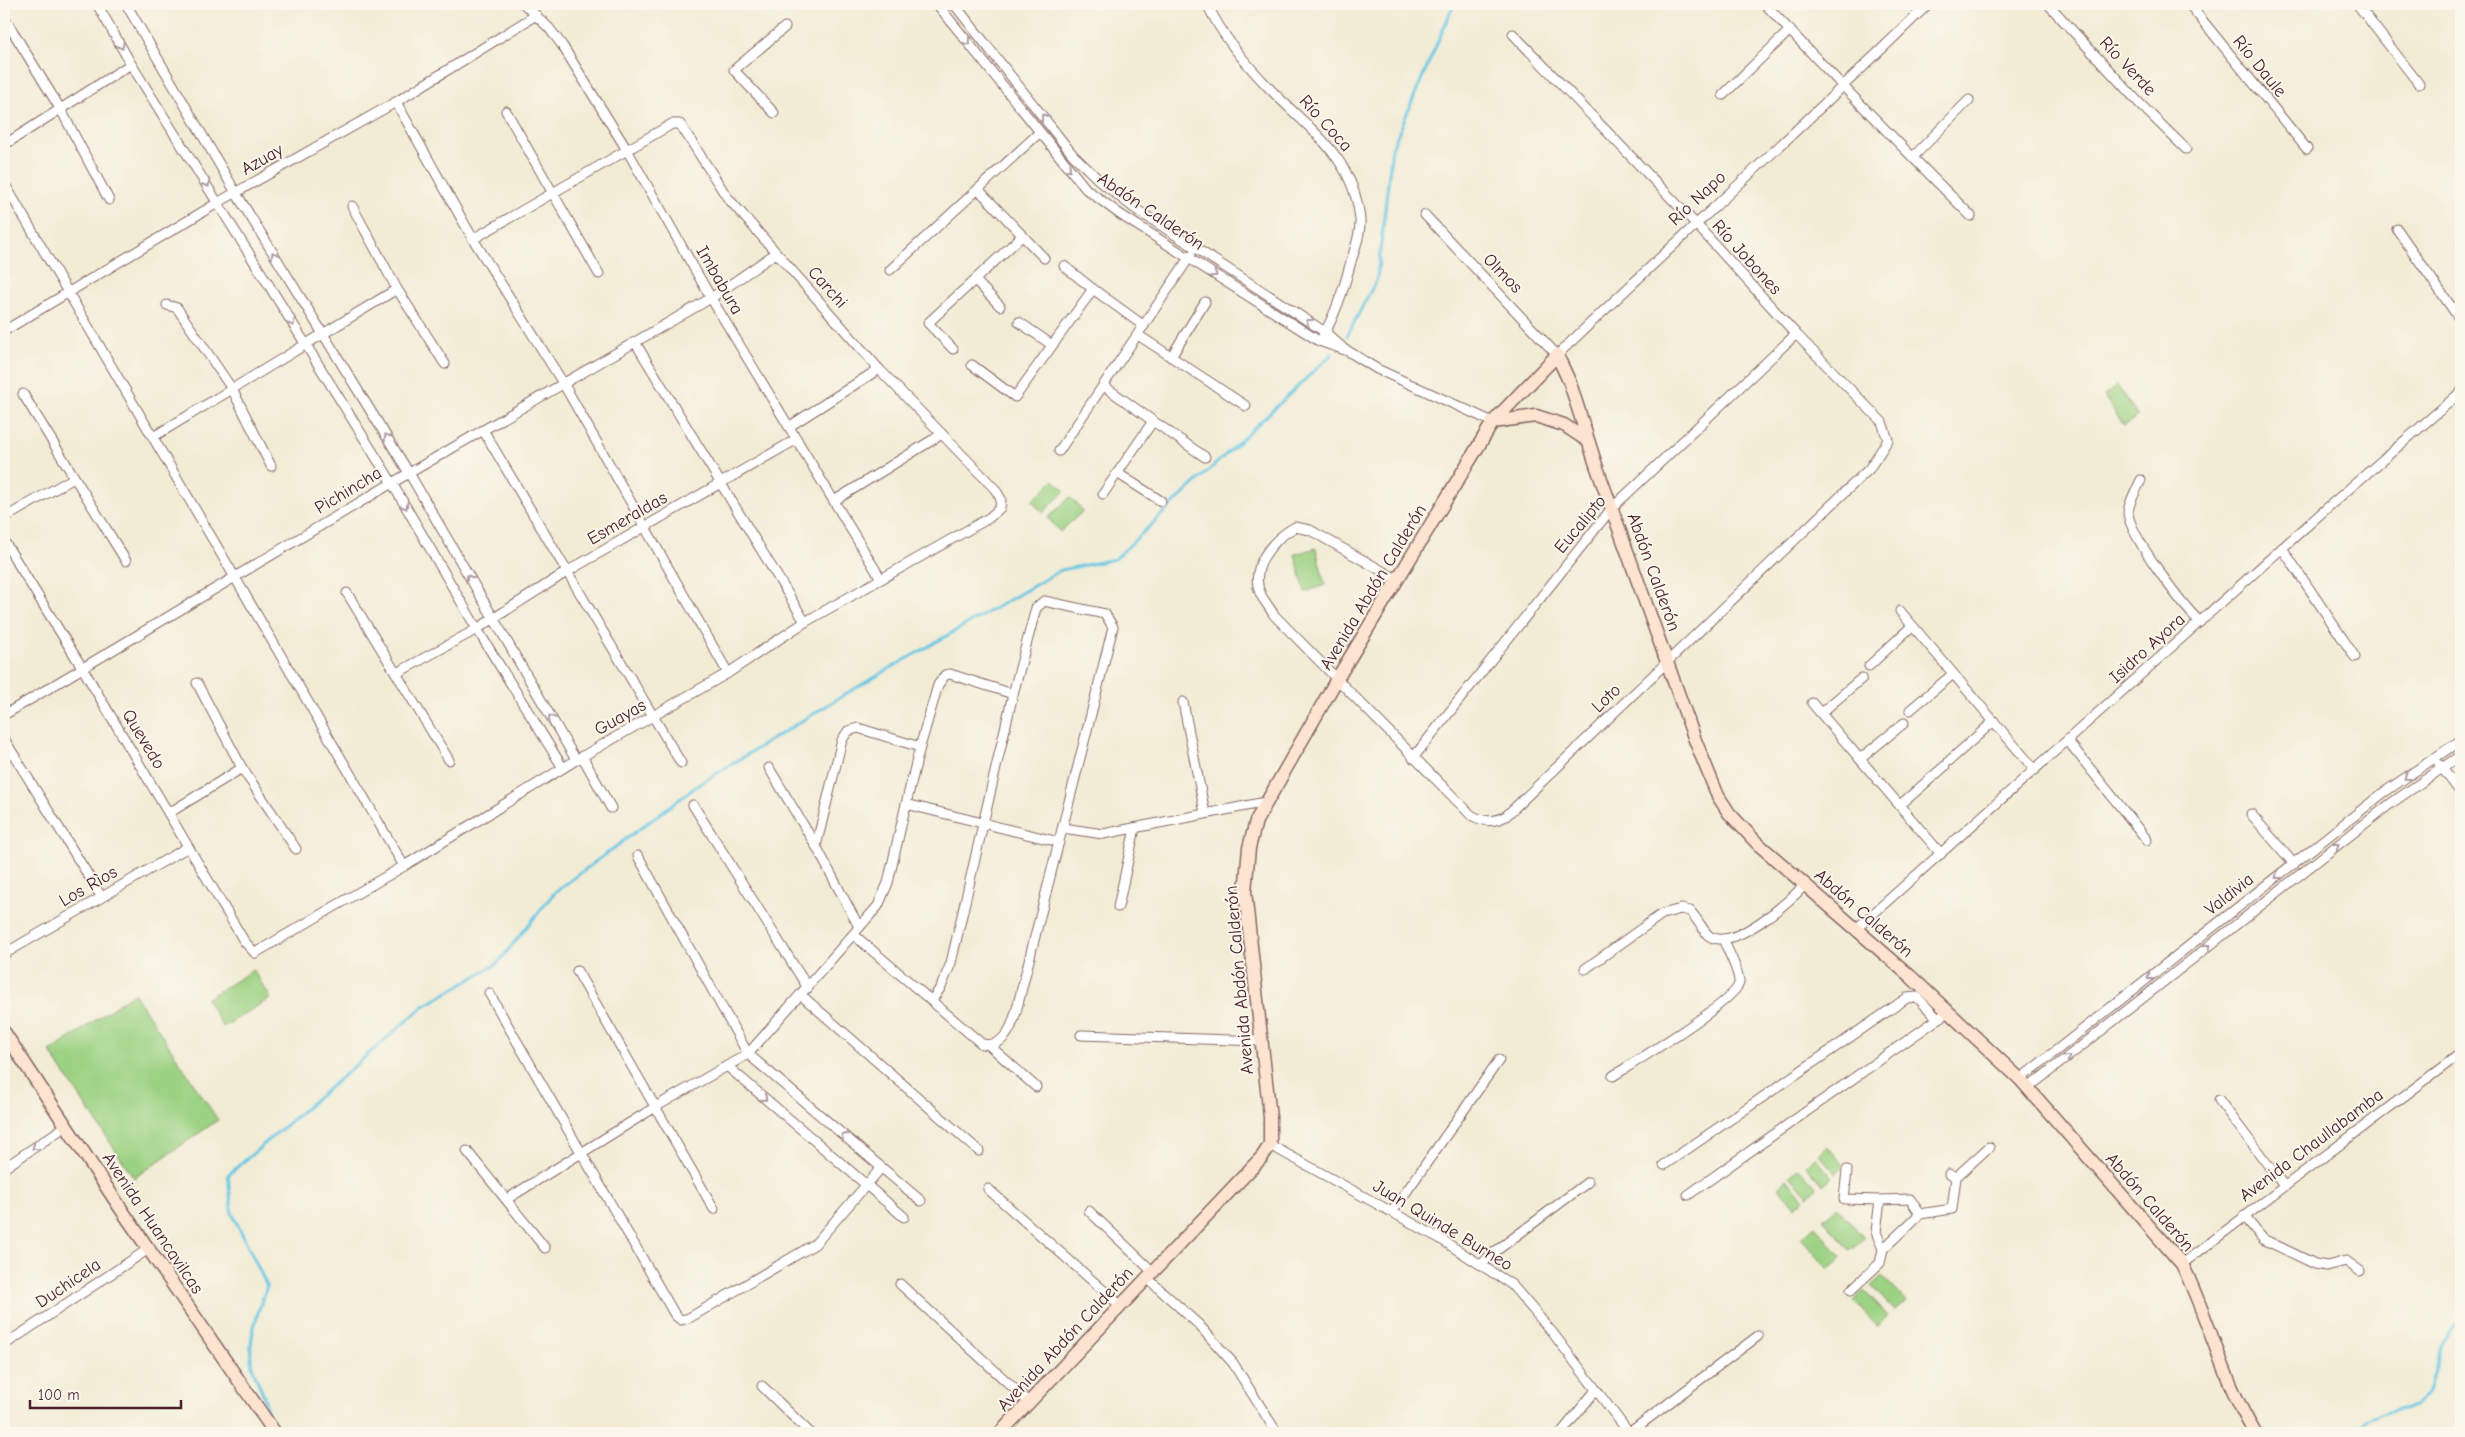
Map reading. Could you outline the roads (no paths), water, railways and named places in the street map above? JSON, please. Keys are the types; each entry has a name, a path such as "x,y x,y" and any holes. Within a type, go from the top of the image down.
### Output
{"street":[{"path":"97,4 131,64 219,202 304,343 392,483 476,628 563,768"},
{"path":"126,4 236,192 409,473 492,619 611,808"},
{"name":"Imbabura","path":"524,4 536,14 562,45 627,150 711,298 790,426 880,579"},
{"name":"Abdón Calderón","path":"937,4 1086,189 1121,215 1319,341 1348,352 1377,368 1493,422"},
{"name":"Abdón Calderón","path":"954,4 1073,155 1102,182 1134,208 1325,332 1348,352"},
{"name":"Río Coca","path":"1207,4 1222,33 1246,63 1329,146 1344,168 1360,222 1346,279 1325,332 1319,341"},
{"path":"1765,4 1842,88 1914,156 1971,216"},
{"name":"Río Napo","path":"1493,422 1558,355 1695,224 1842,88 1928,4"},
{"name":"Río Verde","path":"2048,4 2140,104 2186,149"},
{"name":"Río Daule","path":"2189,4 2307,149"},
{"path":"2357,4 2419,84"},
{"name":"Azuay","path":"4,331 236,192 396,102 536,14"},
{"path":"6,22 61,110 109,200"},
{"path":"774,113 734,70 785,27"},
{"path":"1723,94 1790,30"},
{"name":"Río Jobones","path":"1513,34 1695,224 1796,334 1882,422 1888,440"},
{"path":"4,145 131,64"},
{"path":"1914,156 1969,100"},
{"path":"396,102 473,240 563,383 641,529 728,673"},
{"path":"506,111 599,274"},
{"name":"Carchi","path":"627,150 672,124 680,124 727,198 879,369 994,489 1001,499 1000,508"},
{"path":"890,270 1039,133"},
{"path":"473,240 627,150"},
{"path":"4,183 404,866"},
{"path":"978,189 1044,258"},
{"path":"352,206 397,289 446,364"},
{"name":"Olmos","path":"1425,215 1558,355"},
{"path":"2397,228 2461,321"},
{"path":"953,349 928,323 1022,236"},
{"path":"1059,451 1195,248"},
{"name":"Pichincha","path":"5,712 83,669 392,483 711,298 776,253"},
{"path":"1064,266 1144,326"},
{"path":"975,280 1000,306"},
{"path":"153,437 304,343 397,289"},
{"path":"972,365 1015,397 1093,289"},
{"path":"1171,357 1204,302"},
{"path":"167,305 177,308 232,389 271,466"},
{"path":"1019,322 1052,345"},
{"name":"Eucalipto","path":"1413,758 1612,508 1796,334"},
{"path":"1138,335 1246,406"},
{"path":"635,342 805,622"},
{"name":"Abdón Calderón","path":"1558,355 1570,383 1588,441 1695,740 1718,796 1729,813 1753,839 1914,979 1943,1015 2024,1084 2182,1264 2196,1293 2236,1398 2255,1433"},
{"path":"790,426 879,369"},
{"path":"1104,386 1206,457"},
{"name":"Isidro Ayora","path":"1856,929 2282,548 2461,392"},
{"path":"23,394 126,561"},
{"path":"1493,422 1536,416 1564,425 1588,441"},
{"path":"1103,494 1153,421"},
{"name":"Avenida Abdón Calderón","path":"1000,1433 1262,1157 1270,1145 1272,1131 1245,892 1249,848 1256,821 1337,680 1493,422"},
{"path":"483,430 655,716 681,763"},
{"path":"834,501 942,434"},
{"name":"Esmeraldas","path":"492,619 568,571 796,439"},
{"name":"Loto","path":"1398,580 1310,530 1295,527 1283,534 1267,551 1258,571 1260,593 1274,615 1413,758 1471,814 1483,821 1496,821 1506,816 1869,468 1888,440"},
{"path":"1118,473 1161,501"},
{"path":"4,518 74,478"},
{"path":"2140,480 2128,511 2130,524 2138,540 2200,622"},
{"name":"Guayas","path":"255,953 404,866 579,758 728,673 805,622 989,518 1000,508"},
{"name":"Quevedo","path":"4,541 83,669 244,941 255,953"},
{"path":"2282,548 2355,657"},
{"path":"347,593 449,760"},
{"path":"932,1000 941,986 951,963 982,823 1036,608 1044,601 1105,614 1113,627 1013,1024 1004,1038 990,1046"},
{"path":"1900,612 2035,770"},
{"path":"397,673 492,619"},
{"path":"1869,666 1912,626"},
{"path":"507,1198 657,1106 748,1054 808,988 878,906 883,896 920,747 938,685 945,675 950,674 1013,694"},
{"path":"1910,710 1953,674"},
{"path":"1821,713 1862,678"},
{"path":"197,683 242,768 296,848"},
{"path":"1183,702 1205,814"},
{"path":"1812,703 1941,854"},
{"path":"1900,805 1994,722"},
{"path":"1860,759 1904,724"},
{"path":"816,846 842,740 848,731 853,728 864,728 920,747"},
{"path":"4,739 101,896"},
{"path":"2068,740 2147,840"},
{"name":"Valdivia","path":"2024,1084 2247,901 2383,793 2461,740"},
{"name":"Valdivia","path":"2024,1084 2255,910 2390,804 2461,755"},
{"path":"2435,758 2461,793"},
{"path":"169,813 242,768"},
{"path":"770,768 816,846 859,927"},
{"path":"1063,828 1103,834 1266,802"},
{"path":"906,804 1059,842"},
{"path":"693,805 808,988"},
{"path":"2251,814 2294,864"},
{"path":"1118,907 1135,828"},
{"name":"Los Rìos","path":"4,954 188,847"},
{"path":"638,856 748,1054 921,1200"},
{"path":"1585,969 1662,914 1681,909 1690,910 1708,935 1723,939 1754,927 1805,885"},
{"path":"2247,901 2255,910"},
{"path":"854,935 982,1044 990,1046 1036,1087"},
{"path":"1613,1076 1708,1014 1736,992 1740,985 1739,980 1723,939"},
{"path":"578,971 714,1208"},
{"path":"1912,997 1914,979"},
{"path":"489,994 675,1315 681,1320 689,1318 815,1244 881,1168"},
{"path":"801,995 979,1151"},
{"path":"1664,1165 1912,997 1917,997 1943,1015 1688,1195"},
{"name":"Avenida Huancavilcas","path":"4,1032 273,1430"},
{"path":"1081,1035 1262,1041"},
{"name":"Avenida Chaullabamba","path":"2182,1264 2461,1053"},
{"path":"1392,1212 1500,1060"},
{"path":"727,1066 904,1218"},
{"path":"2219,1100 2284,1186"},
{"path":"4,1168 66,1126"},
{"name":"Juan Quinde Burneo","path":"1270,1145 1440,1238 1512,1286 1552,1332 1629,1433"},
{"path":"1883,1249 1920,1214 1952,1209 1952,1175 1989,1147"},
{"path":"467,1152 507,1198 545,1248"},
{"path":"1847,1170 1844,1199 1910,1199 1920,1214"},
{"path":"1482,1265 1488,1257 1588,1182"},
{"path":"988,1189 1120,1305"},
{"path":"1851,1290 1880,1263 1883,1249 1876,1232 1880,1200"},
{"path":"1089,1210 1233,1363 1277,1433"},
{"path":"2244,1216 2263,1239 2315,1264 2327,1266 2346,1261 2360,1271"},
{"name":"Duchicela","path":"4,1345 150,1248"},
{"path":"900,1284 1029,1402"},
{"path":"1629,1433 1758,1336"},
{"path":"762,1386 810,1433"},
{"path":"1561,1433 1596,1390"}],"waterway":[{"path":"1347,336 1377,279 1392,148 1454,4"},
{"path":"267,1413 264,1396 251,1360 254,1327 267,1286 232,1213 228,1175 424,1006 497,964 555,892 701,783 844,695 1061,570 1115,559 1332,354"},
{"path":"2356,1433 2368,1420 2384,1413 2414,1406 2429,1392 2441,1347 2454,1326 2461,1323"},
{"path":"256,1433 264,1421"}]}
